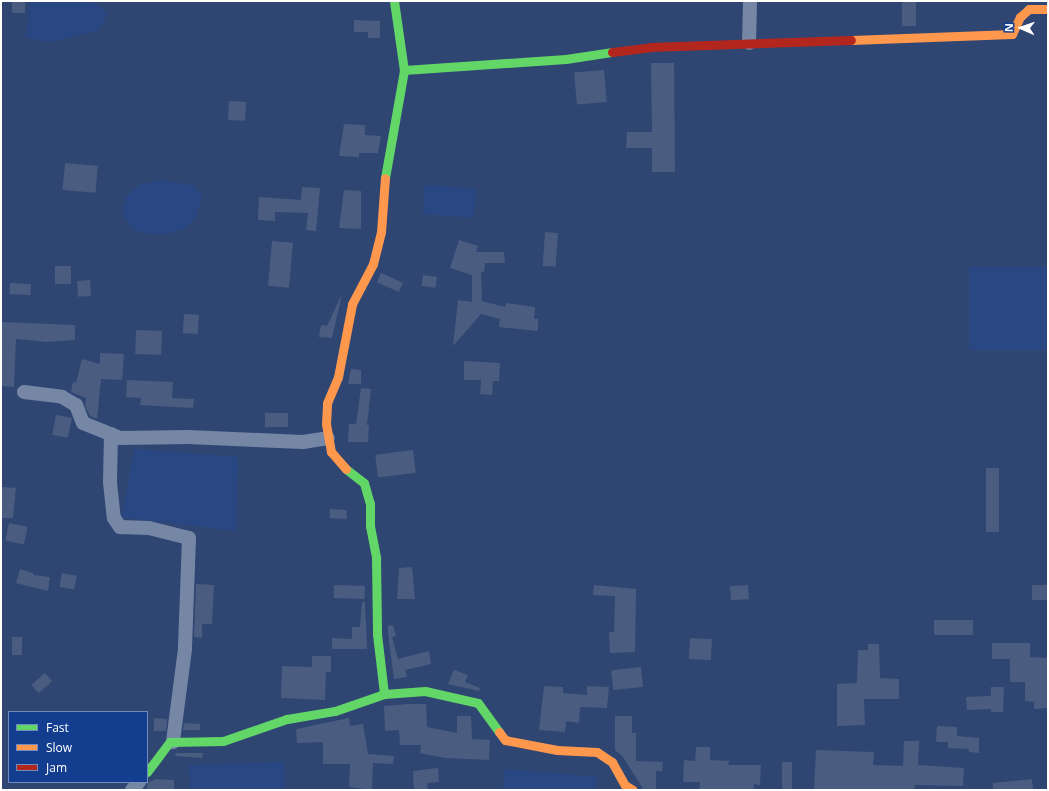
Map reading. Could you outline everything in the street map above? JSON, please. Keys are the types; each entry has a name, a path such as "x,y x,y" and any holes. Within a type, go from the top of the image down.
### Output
{"street":[{"path":"384,694 377,634 376,558 370,526 370,504 364,483 347,470 331,452 328,438 327,403 338,377 352,304 373,264 381,232 386,165 404,70 394,1"},
{"path":"749,43 750,1"},
{"path":"404,70 566,59 650,47 1012,34 1020,17 1029,9 1048,8"},
{"path":"24,392 62,397 76,405 83,423 120,438 188,438 303,442 328,438"},
{"path":"111,434 110,482 114,518 120,527 149,528 190,538 185,649 173,742"},
{"path":"148,771 170,742 223,741 287,719 335,711 384,694 425,691 478,703 505,740 556,750 597,752 612,762 625,785 633,790"}],"water":[{"path":"36,1 91,1 108,13 98,31 49,42 26,37 30,3"},
{"path":"163,180 194,186 202,197 195,219 183,229 167,234 149,234 133,229 124,217 123,207 127,196 139,185"},
{"path":"425,185 476,189 474,217 423,214"},
{"path":"969,267 1048,267 1048,350 969,350"},
{"path":"134,449 238,457 236,531 122,517"},
{"path":"284,762 285,790 190,790 189,765"},
{"path":"505,769 597,777 596,790 503,790"}],"building":[{"path":"12,1 25,1 25,13 12,13"},
{"path":"902,1 916,1 916,26 902,26"},
{"path":"354,20 380,21 380,38 368,38 368,32 354,32"},
{"path":"651,63 674,63 675,172 652,172 652,148 626,148 627,132 652,132"},
{"path":"604,70 607,102 577,104 574,73"},
{"path":"229,101 246,102 245,121 228,120"},
{"path":"344,124 365,125 365,135 381,136 378,153 359,153 359,157 339,156"},
{"path":"65,163 98,166 96,193 63,190"},
{"path":"302,187 320,188 316,231 306,230 308,213 275,212 275,221 258,220 259,197 301,200"},
{"path":"344,190 361,191 361,229 339,228"},
{"path":"545,232 558,233 556,267 543,266"},
{"path":"459,240 478,246 476,252 504,252 505,263 485,263 484,272 481,272 482,301 505,307 506,303 535,307 534,319 538,319 538,331 499,327 500,319 481,314 453,346 458,300 472,302 472,275 450,268"},
{"path":"272,241 293,243 289,288 268,286"},
{"path":"55,266 71,266 71,284 55,284"},
{"path":"381,273 403,283 399,292 377,282"},
{"path":"423,275 437,277 435,288 421,286"},
{"path":"90,280 91,296 78,297 77,281"},
{"path":"10,283 31,284 30,295 9,294"},
{"path":"342,294 332,338 319,337 321,325 327,326"},
{"path":"184,314 199,315 198,334 183,333"},
{"path":"1,322 75,325 75,340 47,342 16,339 14,387 1,386"},
{"path":"136,330 162,331 161,355 135,354"},
{"path":"100,353 124,354 122,380 101,379 97,419 90,416 85,406 86,398 71,392 73,382 76,383 82,359 100,364"},
{"path":"464,361 500,363 499,381 493,381 492,395 480,394 481,380 464,380"},
{"path":"351,369 361,370 361,384 348,384"},
{"path":"127,380 173,382 172,398 194,399 193,408 140,405 141,398 126,397"},
{"path":"361,388 371,389 367,425 369,425 368,442 348,442 349,424 356,424"},
{"path":"265,413 288,413 288,427 265,427"},
{"path":"56,415 72,418 68,438 52,435"},
{"path":"413,450 416,473 378,477 375,455"},
{"path":"986,468 999,468 999,532 986,532"},
{"path":"1,487 16,488 13,518 1,518"},
{"path":"330,509 347,510 347,519 330,518"},
{"path":"9,523 28,527 24,545 5,541"},
{"path":"412,567 415,599 397,599 399,568"},
{"path":"20,569 33,573 33,575 50,577 48,591 16,583"},
{"path":"62,573 77,576 74,590 59,587"},
{"path":"196,584 214,585 212,624 202,624 202,638 194,637"},
{"path":"334,585 365,586 365,599 334,598"},
{"path":"594,585 636,589 635,652 610,653 609,632 614,632 615,596 593,595"},
{"path":"748,585 749,599 731,600 730,586"},
{"path":"1032,585 1048,585 1048,600 1032,600"},
{"path":"362,602 365,602 367,649 332,649 332,638 352,639 352,627 360,627"},
{"path":"934,620 973,620 973,635 934,635"},
{"path":"393,625 396,636 392,637 398,659 429,651 431,664 405,670 407,677 394,679 388,633 388,626"},
{"path":"12,637 22,637 22,655 12,655"},
{"path":"690,638 712,639 711,660 689,659"},
{"path":"992,643 1030,643 1030,657 1048,658 1048,708 1034,709 1034,702 1025,701 1025,682 1010,682 1010,659 992,659"},
{"path":"868,644 879,644 880,678 899,679 899,699 864,699 865,725 837,726 837,684 857,683 858,650 868,650"},
{"path":"312,656 331,656 331,672 326,672 325,700 281,698 282,666 312,667"},
{"path":"641,667 643,687 613,690 611,670"},
{"path":"454,670 468,675 465,682 480,688 479,691 448,684"},
{"path":"45,673 52,681 39,693 31,685"},
{"path":"544,686 563,687 563,693 587,695 587,686 609,687 607,708 580,707 579,723 566,721 565,732 539,730"},
{"path":"991,687 1004,687 1003,712 991,712 991,709 967,710 966,697 991,696"},
{"path":"426,704 427,727 457,733 457,716 471,716 472,739 490,740 489,760 445,758 420,753 421,745 400,745 399,730 385,731 384,706"},
{"path":"615,716 632,716 632,733 636,733 636,761 663,762 662,771 656,771 656,790 644,790 623,757 615,750"},
{"path":"154,718 167,719 166,731 154,731"},
{"path":"349,718 350,726 363,724 368,754 394,756 393,764 373,763 372,790 349,787 350,764 323,764 323,742 297,743 296,729"},
{"path":"184,723 200,724 200,730 183,730"},
{"path":"937,726 957,727 957,736 979,738 979,753 969,752 969,749 948,748 948,742 936,742"},
{"path":"904,741 919,741 918,765 964,768 963,786 915,785 914,790 814,790 816,750 874,752 873,765 903,766"},
{"path":"696,747 710,747 710,760 729,761 728,765 761,765 760,785 754,784 754,790 699,790 700,782 683,782 684,760 695,761"},
{"path":"176,753 203,753 202,758 175,756"},
{"path":"782,762 792,762 792,790 782,790"},
{"path":"438,768 439,782 427,783 428,790 414,790 413,771"},
{"path":"156,779 174,780 174,790 147,790 148,783"},
{"path":"1032,779 1033,790 993,790 993,783"}],"traffic: fast":[{"path":"394,1 404,70 566,59 612,52"},
{"path":"385,178 404,70"},
{"path":"346,469 364,483 370,504 370,526 376,558 377,634 384,694"},
{"path":"148,771 170,742 223,741 287,719 335,711 384,694 425,691 478,703 499,732"}],"traffic: slow":[{"path":"851,40 1012,34 1020,17 1029,9 1048,9"},
{"path":"346,469 331,452 326,424 327,403 338,377 352,304 373,264 381,232 385,178"},
{"path":"499,732 505,740 557,750 597,752 612,762 625,785 633,790"}],"traffic: jam":[{"path":"612,52 650,47 851,40"}]}
